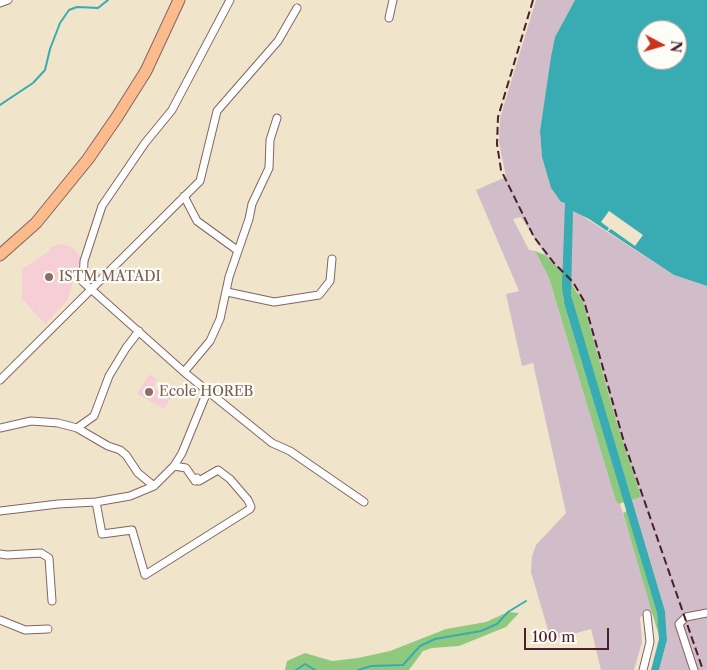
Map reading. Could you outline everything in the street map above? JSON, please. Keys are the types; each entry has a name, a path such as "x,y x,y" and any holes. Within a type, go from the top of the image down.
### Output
{"highway":[{"path":"0,254 36,223 88,158 117,117 146,71 179,0"}],"street":[{"path":"0,4 8,0"},
{"path":"230,0 172,110 145,143 102,206 84,261 83,282 207,392 272,443 306,462 364,502"},
{"path":"389,18 393,0"},
{"path":"0,380 184,196 186,198 203,176 215,118 220,106 268,55 286,31 297,8"},
{"path":"184,372 210,341 227,292 237,250 249,220 254,196 268,168 270,140 277,118"},
{"path":"184,196 197,220 237,250"},
{"path":"227,292 274,302 320,294 330,281 332,259"},
{"path":"77,428 94,416 109,376 139,331"},
{"path":"0,511 58,504 96,502 130,496 154,486 174,466 182,453 207,392"},
{"path":"0,428 31,421 58,423 77,428 108,446 120,450 126,455 138,473 154,486"},
{"path":"96,502 102,534 132,530 145,575 251,507 230,478 218,470 199,481 198,478 195,481 186,468 174,466"},
{"path":"0,554 7,556 41,553 48,558 52,602"},
{"path":"694,670 679,624 686,617 707,613"},
{"path":"643,670 650,642 648,614"},
{"path":"0,620 25,630 48,629"}],"shaded area":[{"path":"536,0 575,0 555,37 540,131 542,157 551,188 561,202 565,203 565,226 573,210 674,275 707,286 707,670 659,670 667,640 665,611 632,500 640,497 614,414 585,309 576,289 545,255 521,217 513,219 529,250 535,251 549,278 616,500 620,504 653,612 640,617 642,642 634,670 601,670 591,629 551,640 531,572 532,556 536,545 566,513 533,363 522,366 506,294 519,291 476,190 506,177 499,142 500,118"},
{"name":"ISTM MATADI","path":"61,244 72,247 81,257 67,301 45,324 22,299 22,269 48,252 51,247"},
{"name":"Ecole HOREB","path":"149,374 157,379 153,388 162,393 167,384 176,390 164,409 137,394"}],"green space":[{"path":"535,251 545,255 567,277 583,302 614,414 641,497 632,500 572,301 570,287 563,297 564,303 624,502 619,504 616,501 549,278"},
{"path":"627,511 657,613 659,636 623,513"},
{"path":"508,612 519,613 506,627 459,646 432,648 423,651 409,670 285,670 287,661 305,653 332,661 358,658 390,651 446,629 486,622"}],"water":[{"path":"575,0 707,0 707,286 674,275 589,219 573,211 571,295 665,611 667,640 659,670 651,670 659,639 657,613 564,303 562,287 565,203 561,202 551,188 542,157 540,131 555,37"}],"pier":[{"path":"609,211 643,235 635,246 611,229 606,233 609,228 601,222"}],"waterway":[{"path":"0,105 33,83 45,70 50,49 60,23 69,10 77,7 98,8 108,0"},
{"path":"358,670 371,666 403,665 420,646 435,639 481,631 497,624 508,612 526,601"},
{"path":"296,670 305,664 315,670"}],"railway":[{"path":"533,0 498,117 497,144 501,170 534,237 554,263 573,282 584,301 624,442 703,670"}],"place":[{"name":"ISTM MATADI","path":"49,277"},
{"name":"Ecole HOREB","path":"149,392"}]}
